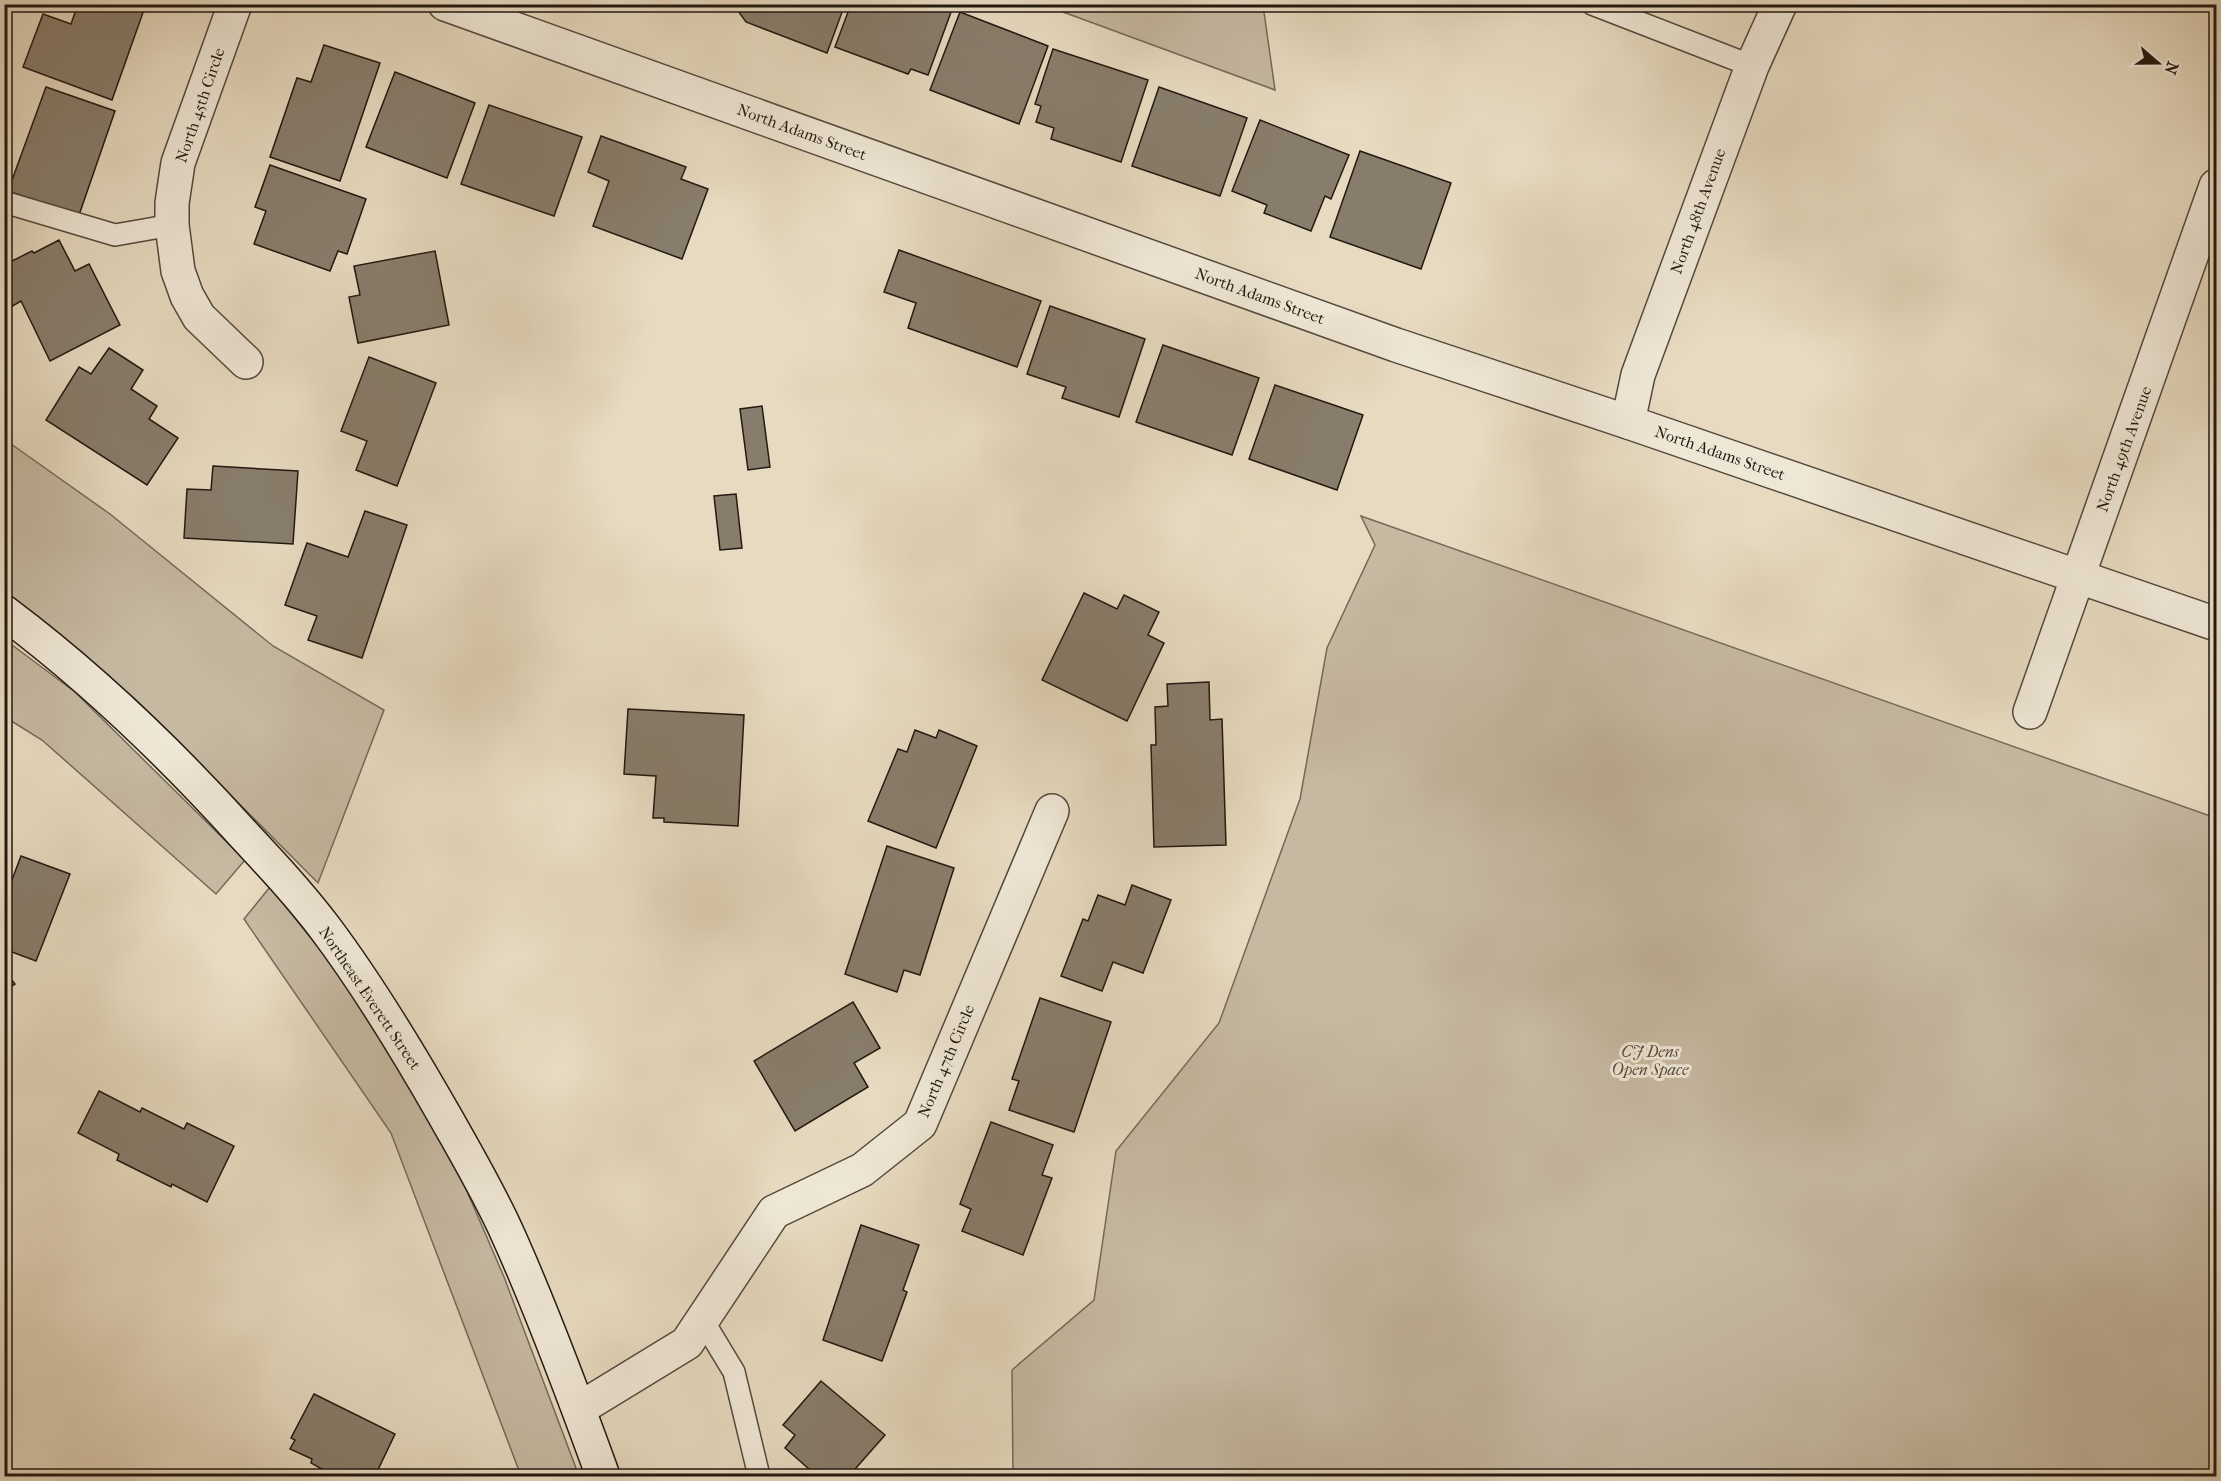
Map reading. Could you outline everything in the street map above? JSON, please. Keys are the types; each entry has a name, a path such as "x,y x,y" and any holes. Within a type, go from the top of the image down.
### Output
{"street":[{"name":"North 45th Circle","path":"235,4 178,163 172,203 172,225 178,271 187,297 199,317 246,362"},
{"name":"North Adams Street","path":"445,4 1384,341 2217,624"},
{"name":"North 48th Avenue","path":"1628,422 1638,375 1752,66 1780,4"},
{"name":"North 49th Avenue","path":"2030,712 2217,186"},
{"name":"Northeast Everett Street","path":"4,612 74,667 125,712 178,764 284,877 325,928 371,994 412,1059 508,1235 579,1409 603,1476"},
{"name":"North 47th Circle","path":"579,1409 687,1343 774,1212 862,1170 920,1124 1052,811"}],"lane":[{"path":"1592,4 1752,66"},
{"path":"4,202 115,235 172,225"},
{"path":"702,1319 734,1372 759,1476"}],"green space":[{"path":"1044,5 1263,5 1275,90"},
{"path":"4,439 110,514 273,646 384,710 318,883 135,699 5,597"},
{"name":"CJ Dens Open Space","path":"1361,516 2216,818 2216,1476 1013,1476 1012,1370 1094,1300 1116,1151 1219,1023 1300,799 1327,648 1375,545"},
{"path":"4,639 75,692 245,860 216,894 42,740 5,717"},
{"path":"270,887 330,962 438,1124 504,1277 579,1476 521,1476 391,1133 244,919"}],"building":[{"path":"78,4 146,4 112,100 23,67 43,14 71,24"},
{"path":"733,4 845,4 827,53 746,22"},
{"path":"851,4 954,4 928,75 911,69 908,74 835,47"},
{"path":"960,12 1048,46 1019,124 930,90"},
{"path":"324,45 380,63 340,181 270,157 297,78 311,82"},
{"path":"1053,49 1148,80 1121,162 1051,139 1054,128 1036,122 1041,106 1035,104"},
{"path":"395,72 475,103 447,178 366,147"},
{"path":"46,87 115,111 79,215 8,191"},
{"path":"1159,87 1247,118 1220,196 1132,166"},
{"path":"489,105 582,137 554,216 461,184"},
{"path":"1260,120 1349,155 1331,199 1325,196 1311,231 1264,213 1267,205 1232,191"},
{"path":"601,136 686,167 681,179 708,189 682,259 593,226 609,181 588,172"},
{"path":"1360,151 1451,183 1421,269 1330,237"},
{"path":"270,165 366,199 347,254 338,251 330,271 254,244 266,211 255,207"},
{"path":"59,240 75,271 89,264 120,325 50,361 21,301 9,308 4,300 4,265"},
{"path":"899,250 1041,301 1017,367 908,328 916,303 884,292"},
{"path":"435,251 449,325 358,343 349,297 360,295 354,266"},
{"path":"1050,306 1145,339 1119,417 1062,398 1066,387 1027,374"},
{"path":"1163,345 1259,378 1232,455 1136,422"},
{"path":"109,348 143,370 131,389 157,406 149,419 178,438 147,485 46,420 79,367 91,374"},
{"path":"369,357 436,383 397,486 356,470 367,441 341,431"},
{"path":"1275,385 1363,415 1337,490 1249,459"},
{"path":"762,406 770,467 748,470 740,409"},
{"path":"213,466 298,471 293,544 184,538 187,489 211,490"},
{"path":"736,494 742,548 720,550 714,496"},
{"path":"365,511 407,525 362,658 308,640 317,616 285,605 307,543 348,557"},
{"path":"1084,593 1117,609 1124,595 1159,612 1148,635 1164,643 1127,721 1042,680"},
{"path":"1209,682 1210,720 1222,719 1226,845 1154,847 1151,745 1156,745 1155,707 1168,706 1167,684"},
{"path":"628,709 744,715 738,826 664,822 664,818 653,818 656,776 624,774"},
{"path":"915,730 936,738 939,730 977,746 936,848 868,821 898,749 907,752"},
{"path":"887,846 954,868 920,975 904,970 897,992 845,974"},
{"path":"21,856 70,874 36,961 4,949 4,892 7,893"},
{"path":"1132,885 1171,900 1143,973 1113,962 1102,991 1061,976 1083,919 1088,921 1098,895 1125,905"},
{"path":"4,970 15,984 4,991"},
{"path":"1040,998 1111,1022 1074,1132 1009,1110 1019,1081 1012,1079"},
{"path":"853,1002 880,1048 854,1063 868,1087 795,1131 754,1061"},
{"path":"99,1091 140,1112 142,1108 184,1129 187,1123 234,1146 207,1202 117,1160 119,1154 78,1133"},
{"path":"991,1122 1053,1145 1042,1175 1052,1178 1023,1255 962,1231 971,1209 960,1204"},
{"path":"861,1225 919,1245 903,1290 907,1292 882,1361 823,1340"},
{"path":"821,1381 885,1435 849,1476 817,1476 785,1448 795,1435 783,1425"},
{"path":"314,1394 395,1434 375,1476 334,1476 311,1463 312,1459 290,1449 295,1440 291,1438"}]}
